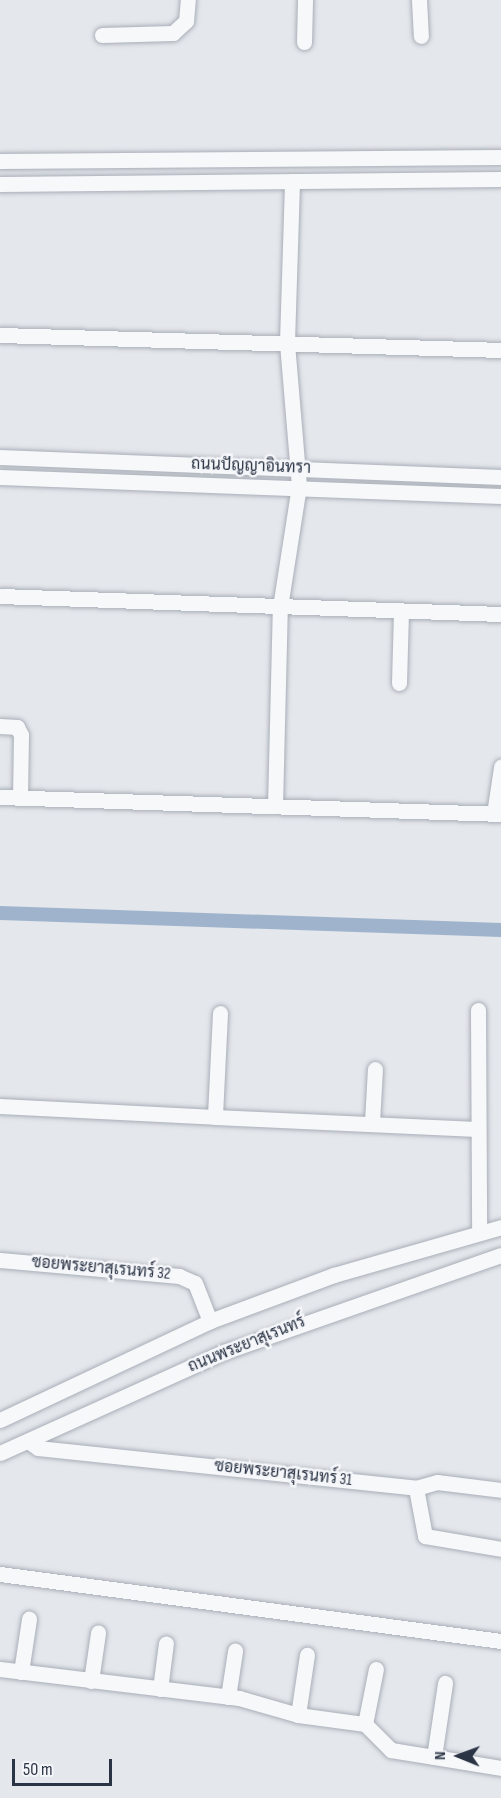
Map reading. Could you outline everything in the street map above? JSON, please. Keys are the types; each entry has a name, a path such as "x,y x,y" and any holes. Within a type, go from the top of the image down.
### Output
{"street":[{"path":"102,35 174,33 186,21 188,0"},
{"path":"304,42 306,0"},
{"path":"420,0 421,36"},
{"path":"0,161 501,157"},
{"path":"274,806 280,607 299,486 288,342 285,181 278,158"},
{"path":"314,158 314,181"},
{"path":"0,183 501,179"},
{"path":"0,335 501,350"},
{"name":"ถนนปัญญาอินทรา","path":"0,458 501,477"},
{"name":"ถนนปัญญาอินทรา","path":"0,477 299,486 501,496"},
{"path":"0,596 501,614"},
{"path":"399,683 401,611"},
{"path":"0,726 17,727 21,735 20,798"},
{"path":"0,797 498,814 501,767"},
{"path":"478,1010 479,1232"},
{"path":"215,1116 220,1013"},
{"path":"372,1122 375,1069"},
{"path":"0,1106 372,1122 477,1129"},
{"name":"ถนนพระยาสุเรนทร์","path":"0,1420 210,1321 334,1275 501,1227"},
{"name":"ถนนพระยาสุเรนทร์","path":"0,1453 224,1352 501,1255"},
{"name":"ซอยพระยาสุเรนทร์ 32","path":"0,1260 178,1276 195,1282 210,1321"},
{"name":"ซอยพระยาสุเรนทร์ 31","path":"28,1441 38,1448 416,1488 437,1482 501,1490"},
{"path":"416,1488 425,1536 501,1549"},
{"path":"0,1574 501,1641"},
{"path":"21,1672 29,1619"},
{"path":"91,1681 98,1633"},
{"path":"160,1689 166,1643"},
{"path":"228,1697 236,1651"},
{"path":"298,1715 307,1655"},
{"path":"0,1669 228,1697 298,1715 365,1724 391,1750 501,1767"},
{"path":"365,1724 376,1669"},
{"path":"434,1757 445,1683"}],"waterway":[{"path":"0,913 501,930"}]}
